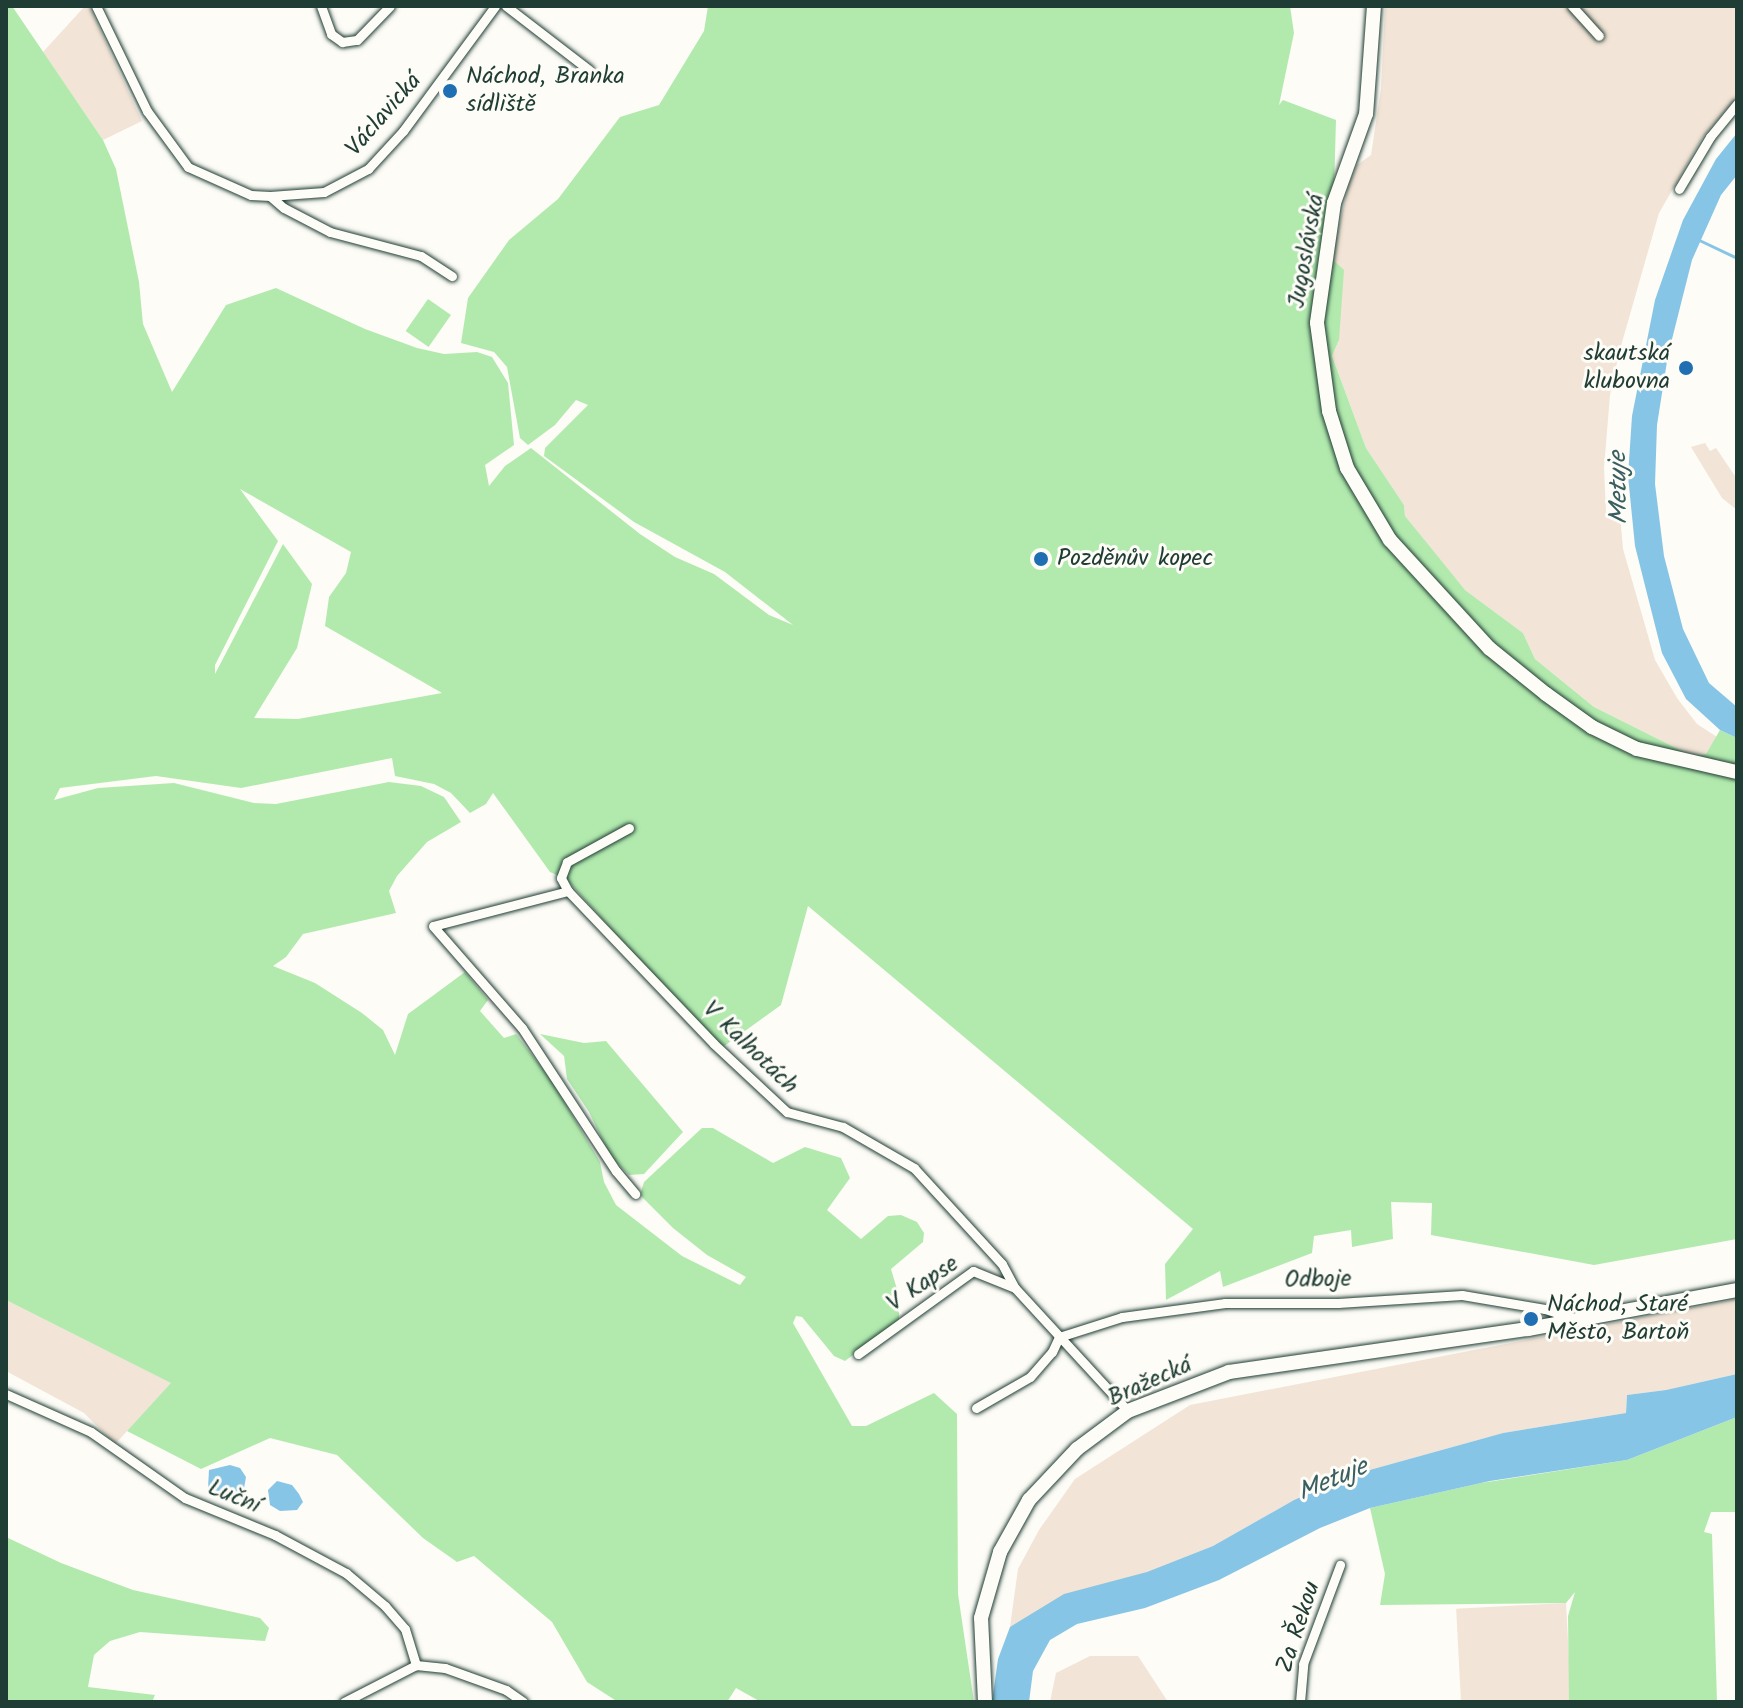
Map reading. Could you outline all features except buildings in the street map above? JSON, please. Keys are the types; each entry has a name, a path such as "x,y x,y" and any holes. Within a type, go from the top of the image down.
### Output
{"street":[{"name":"Václavická","path":"96,6 147,111 188,167 251,195 270,196 324,192 368,169 403,131 495,6"},
{"path":"321,6 331,34 342,42 357,40 390,6"},
{"path":"506,6 589,70"},
{"name":"Jugoslávská","path":"1374,6 1366,114 1334,203 1317,323 1329,411 1347,468 1390,540 1489,648 1592,727 1637,749 1737,772"},
{"path":"1572,6 1599,36"},
{"path":"1679,189 1710,137 1737,104"},
{"name":"Václavická","path":"270,196 284,208 330,232 421,256 452,276"},
{"path":"629,828 567,862 561,878 568,891 433,926 522,1028 616,1171 635,1194"},
{"name":"V Kalhotách","path":"568,891 714,1044 787,1112 843,1127 914,1168 1002,1264 1015,1288 1128,1411"},
{"name":"V Kapse","path":"858,1354 973,1271 1015,1288"},
{"name":"Odboje","path":"1528,1329 1737,1290"},
{"name":"Odboje","path":"1059,1337 1122,1317 1225,1303 1338,1303 1462,1295 1545,1309 1578,1320"},
{"name":"Bražecká","path":"985,1702 981,1618 1000,1552 1029,1500 1077,1449 1128,1411 1229,1372 1528,1329"},
{"path":"976,1408 1030,1377 1052,1352 1059,1337"},
{"name":"Luční","path":"6,1394 91,1432 185,1498 275,1535 346,1573 385,1606 405,1629 416,1665"},
{"name":"Za Řekou","path":"1300,1702 1303,1664 1340,1565"},
{"path":"344,1702 416,1665 445,1668 506,1690 523,1702"}],"shaded area":[{"path":"85,6 89,6 142,121 103,140 43,52"},
{"path":"1385,6 1737,6 1737,97 1702,138 1659,213 1619,353 1610,395 1604,468 1606,512 1620,515 1623,549 1655,660 1677,698 1697,724 1717,737 1706,754 1692,756 1594,707 1535,659 1523,633 1465,590 1441,562 1405,516 1404,505 1366,448 1332,356 1339,340 1332,259 1348,187 1357,165 1371,155 1381,88"},
{"path":"1705,443 1710,451 1716,448 1737,479 1737,510 1722,498 1691,447"},
{"path":"1737,1299 1737,1374 1666,1390 1627,1395 1626,1413 1503,1433 1348,1476 1294,1500 1213,1546 1010,1627 1018,1569 1039,1530 1075,1479 1190,1405"},
{"path":"6,1300 172,1383 115,1444 84,1413 6,1371"},
{"path":"1566,1603 1571,1702 1461,1702 1456,1609"},
{"path":"1090,1656 1138,1656 1168,1702 1050,1702 1056,1673"}],"green space":[{"path":"6,6 12,6 103,140 116,169 139,282 143,324 172,392 226,305 276,288 365,329 417,348 444,354 477,352 492,357 508,383 514,445 485,465 489,486 505,466 531,448 640,534 675,557 714,574 769,615 793,625 725,572 634,522 544,456 545,448 588,405 576,400 555,425 528,445 520,438 507,367 494,352 461,343 468,298 509,240 558,199 620,117 659,105 704,31 708,6 1290,6 1294,33 1279,105 1283,100 1336,120 1332,259 1344,270 1339,340 1332,356 1366,448 1404,505 1405,516 1465,590 1523,633 1535,659 1594,707 1692,756 1706,754 1720,730 1737,738 1737,1239 1594,1265 1431,1235 1432,1203 1391,1202 1393,1239 1352,1247 1351,1230 1314,1236 1312,1253 1223,1287 1220,1271 1166,1300 1165,1264 1193,1229 808,906 781,1005 720,1049 566,879 550,872 493,793 486,804 470,813 451,793 434,784 395,776 392,758 241,788 156,776 60,788 54,800 98,788 174,783 254,803 276,804 389,782 421,786 444,797 461,822 427,842 397,876 389,891 396,913 303,934 286,957 273,966 315,983 362,1013 383,1030 395,1055 408,1014 465,972 488,1000 480,1011 504,1038 516,1034 552,1081 600,1162 604,1182 616,1205 682,1256 740,1285 746,1277 707,1255 673,1228 640,1195 644,1182 702,1128 713,1128 773,1163 805,1147 841,1158 850,1178 827,1210 861,1239 888,1216 901,1215 917,1222 924,1233 923,1242 891,1269 899,1296 899,1320 845,1361 834,1356 802,1317 796,1316 793,1323 852,1426 866,1426 934,1393 957,1414 958,1594 974,1702 761,1702 736,1688 727,1702 618,1702 587,1682 552,1622 474,1556 457,1562 423,1538 337,1455 270,1438 201,1469 127,1431 171,1383 6,1300","holes":["240,489 351,552 346,573 329,597 325,626 442,693 298,719 254,718 297,648 312,584 283,544 215,674 215,665 278,541"]},
{"path":"428,299 451,315 429,347 406,331"},
{"path":"540,1034 584,1043 606,1041 683,1132 644,1174 629,1175 610,1156 589,1112 567,1079 564,1056"},
{"path":"1737,1417 1737,1512 1711,1512 1704,1532 1712,1534 1717,1702 1569,1702 1568,1616 1575,1592 1566,1603 1380,1605 1385,1574 1370,1508 1481,1483 1627,1460"},
{"path":"6,1537 61,1563 133,1590 260,1618 269,1628 265,1641 140,1632 110,1641 94,1655 88,1687 155,1695 152,1702 6,1702"}],"water":[{"path":"1737,133 1737,175 1721,195 1692,260 1668,355 1657,425 1655,484 1664,556 1683,629 1709,683 1737,707 1737,738 1720,730 1686,699 1662,653 1635,546 1628,476 1632,416 1655,300 1683,220 1716,159"},
{"path":"1737,1374 1737,1417 1627,1460 1490,1481 1370,1508 1320,1528 1219,1580 1145,1608 1077,1624 1050,1640 1033,1671 1029,1702 992,1702 998,1659 1010,1627 1064,1594 1147,1572 1213,1546 1294,1500 1348,1476 1503,1433 1626,1413 1627,1395 1666,1390"},
{"path":"230,1465 240,1468 246,1477 243,1494 235,1498 223,1497 208,1488 209,1470"},
{"path":"277,1481 292,1485 299,1494 303,1502 297,1510 280,1511 270,1505 268,1490"}],"waterway":[{"path":"1697,239 1737,258"}],"place":[{"name":"Náchod, Branka sídliště","path":"450,91"},
{"name":"skautská klubovna","path":"1686,368"},
{"name":"Pozděnův kopec","path":"1041,559"},
{"name":"Náchod, Staré Město, Bartoň","path":"1531,1319"}],"water label":[{"name":"Metuje","path":"1620,488"},
{"name":"Metuje","path":"1333,1481"}]}
